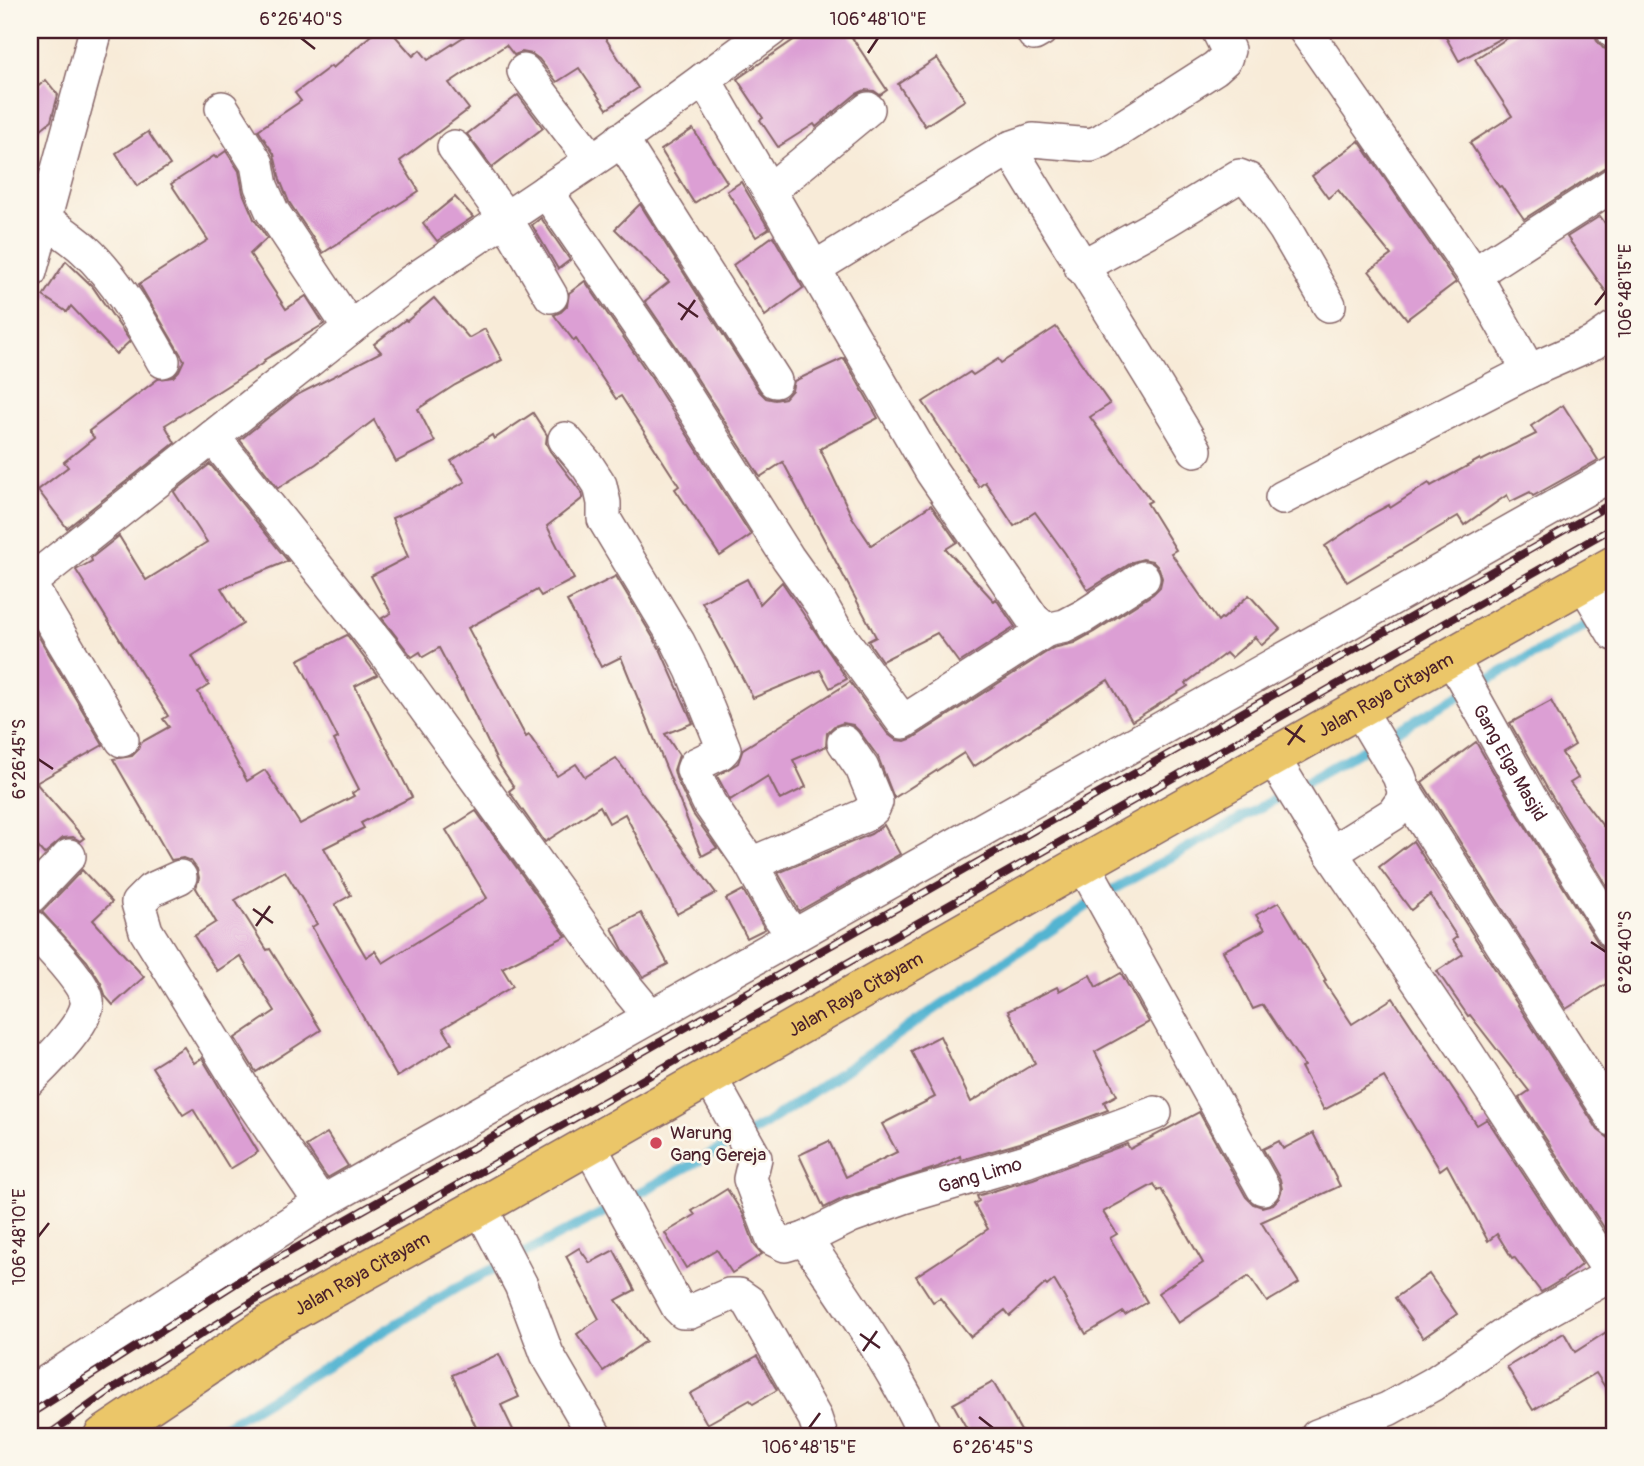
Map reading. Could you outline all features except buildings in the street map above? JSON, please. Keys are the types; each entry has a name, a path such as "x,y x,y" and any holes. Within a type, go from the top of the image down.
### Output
{"main road":[{"name":"Jalan Raya Citayam","path":"112,1434 268,1325 486,1218 597,1159 709,1076 1090,877 1279,768 1363,716 1459,673 1603,597"}],"street":[{"path":"122,740 30,583 411,282 592,160 704,79 736,41 771,30"},
{"path":"813,270 1010,148 1033,140 1091,145 1101,141 1225,59 1228,50 1218,30"},
{"path":"1305,30 1474,274 1529,371"},
{"path":"30,272 41,198 93,31"},
{"path":"524,71 592,160"},
{"path":"704,79 932,472 1022,604 1046,631"},
{"path":"222,108 257,164 261,186 272,211 350,328"},
{"path":"770,191 868,109"},
{"path":"621,139 775,382"},
{"path":"454,146 506,219 551,296"},
{"path":"1010,148 1195,450"},
{"path":"1081,267 1167,220 1238,176 1249,180 1259,192 1285,229 1329,305"},
{"path":"1474,274 1614,184"},
{"path":"546,191 668,368 835,629 902,722 1046,631 1065,626 1084,616 1143,578"},
{"path":"41,198 101,268 136,315 163,361"},
{"path":"1282,498 1529,371 1593,343 1614,328"},
{"path":"213,437 381,647 627,988 651,1017"},
{"path":"565,439 600,485 604,519 635,568 692,670 724,748 720,753 695,765 693,770 709,803 751,864 780,917 794,936"},
{"path":"30,1393 321,1203 1614,473"},
{"name":"Gang Elga Masjid","path":"1459,673 1530,798 1614,933"},
{"path":"1363,716 1614,1120"},
{"path":"751,864 863,816 873,809 876,802 862,768 844,742"},
{"path":"1279,768 1325,843 1613,1275 1510,1331 1433,1384 1388,1409 1371,1427 1317,1436"},
{"path":"1325,843 1393,814 1403,800 1398,776"},
{"path":"30,897 69,856"},
{"path":"180,877 151,890 138,903 146,931 246,1093 321,1203"},
{"path":"1090,877 1263,1188"},
{"path":"30,926 63,963 88,1000 86,1012 77,1027 30,1079"},
{"path":"709,1076 755,1158 750,1179 773,1238 785,1245 804,1239 873,1342 914,1411 925,1436"},
{"name":"Gang Limo","path":"804,1239 851,1216 904,1197 1026,1161 1155,1113"},
{"path":"597,1159 678,1307 683,1312 690,1312 729,1295 739,1295 749,1302 815,1418 821,1436"},
{"path":"486,1218 521,1285 547,1354 595,1436"}],"waterway":[{"path":"208,1436 458,1287 610,1209 764,1125 1103,895 1597,619"}],"railway":[{"path":"30,1414 252,1273 1614,502"},
{"path":"47,1436 108,1392 262,1296 1614,527"}],"place":[{"name":"Warung Gang Gereja","path":"656,1143"}]}
